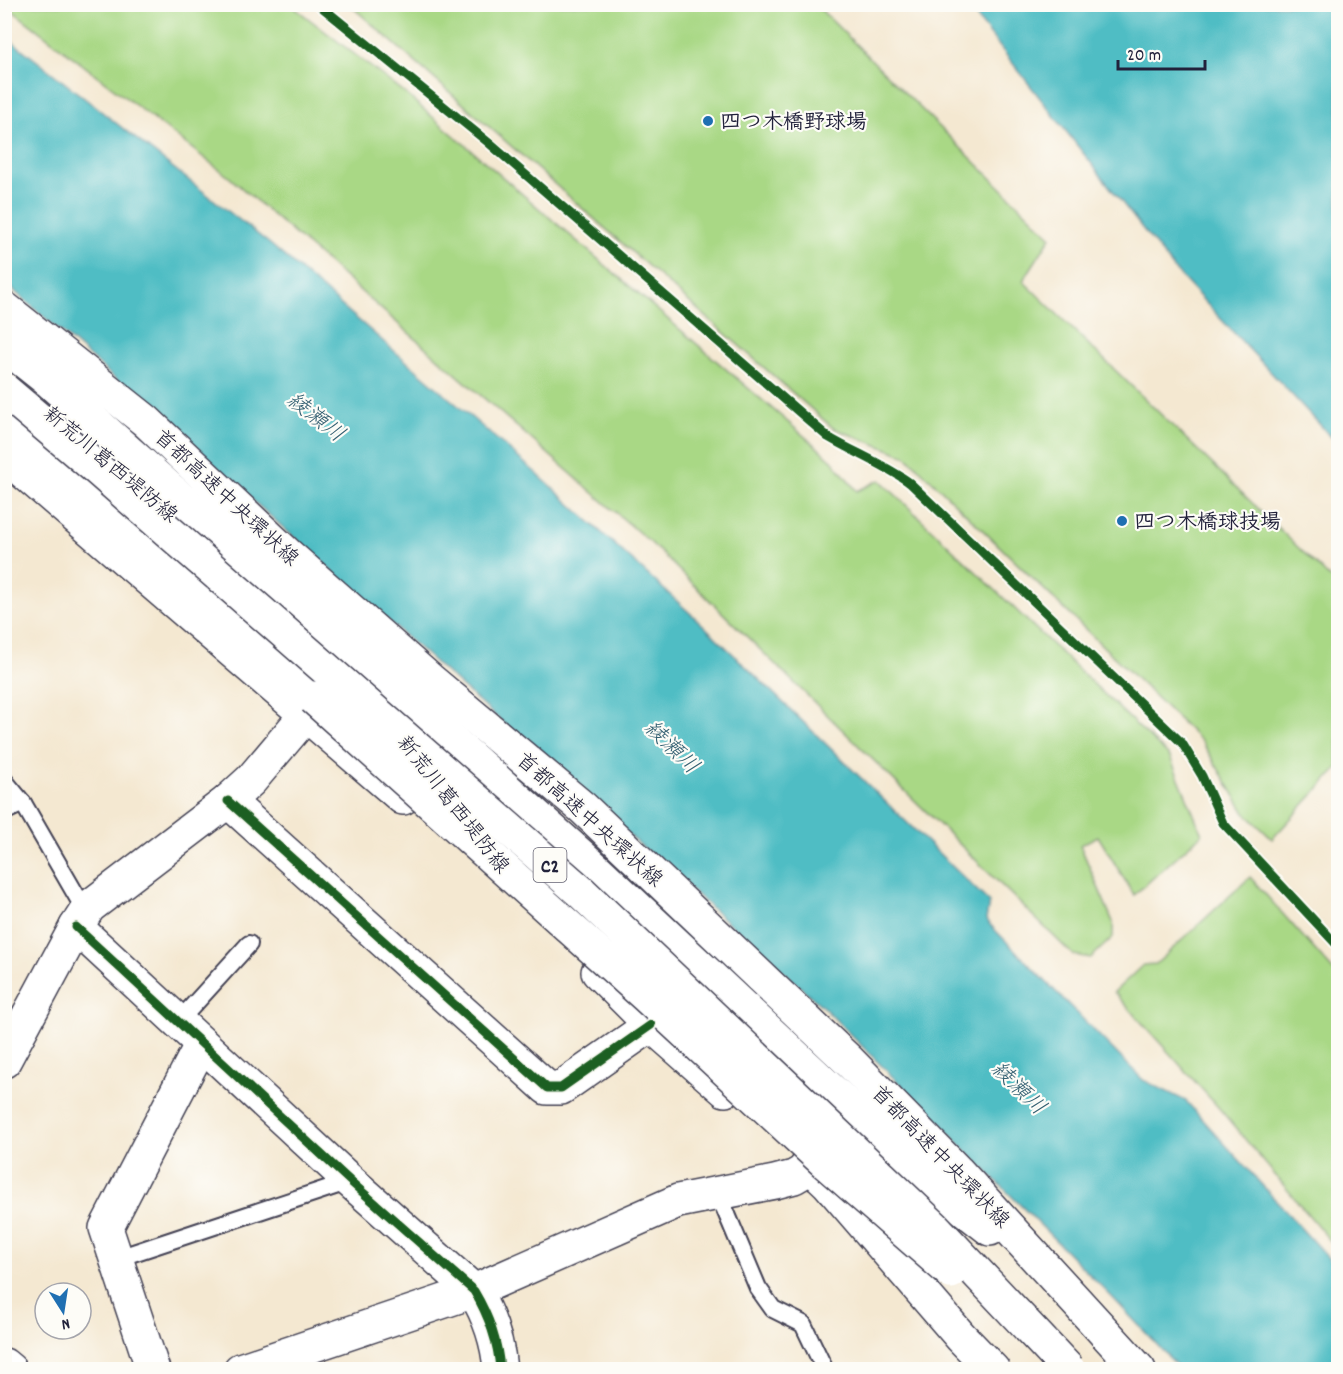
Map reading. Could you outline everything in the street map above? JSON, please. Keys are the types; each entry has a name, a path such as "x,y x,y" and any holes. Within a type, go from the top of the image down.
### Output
{"main road":[{"name":"首都高速中央環状線","path":"4,308 146,421 296,563 429,680 583,808 850,1062 957,1171 1139,1370"},
{"path":"4,345 48,380 597,870 927,1180 1063,1285"},
{"name":"新荒川葛西堤防線","path":"4,374 342,661 539,913"},
{"name":"C2","path":"4,390 96,467 580,892 934,1227 1070,1370"},
{"path":"4,429 314,698 638,988 826,1163 1059,1370"},
{"name":"新荒川葛西堤防線","path":"4,455 305,716 539,913"},
{"path":"4,1061 89,907 228,801 251,780 305,716"},
{"path":"228,801 547,1088 561,1088 651,1025"},
{"path":"539,913 651,1025 828,1183 961,1337 993,1370"},
{"path":"81,920 201,1044 474,1291 494,1329 500,1370"},
{"path":"153,1370 106,1228 201,1044"},
{"path":"240,1370 474,1291 678,1201 795,1177 811,1167"},
{"path":"4,1365 10,1370"}],"lane":[{"path":"4,780 23,803 81,920"},
{"path":"4,812 23,803"},
{"path":"179,1021 249,944"},
{"path":"115,1259 350,1181"},
{"path":"718,1193 758,1288 773,1309 803,1324 825,1370"}],"green space":[{"path":"5,5 291,5 407,95 832,460 857,491 880,480 1170,757 1202,834 1134,895 1098,836 1080,845 1113,922 1113,937 1091,958 1073,955 651,543 229,177"},
{"name":"四つ木橋野球場","path":"350,5 816,5 1051,237 1023,281 1338,586 1338,768 1272,839 1245,813 1202,742 906,456 833,428"},
{"path":"1250,877 1338,976 1338,1250 1218,1107 1114,992 1143,965 1156,964"}],"water":[{"path":"967,5 1338,5 1338,444 1175,270"},
{"name":"綾瀬川","path":"4,35 270,244 535,472 702,624 989,902 986,920 994,929 1143,1080 1186,1101 1338,1269 1338,1369 1180,1369 1112,1297 824,1008 5,283"}],"cycle path":[{"path":"318,4 489,143 828,437 910,483 1182,743 1202,776 1223,823 1338,946"},
{"path":"228,801 547,1088 561,1088 651,1025"},
{"path":"76,927 350,1181 474,1291 492,1329 500,1370"}],"place":[{"name":"四つ木橋野球場","path":"708,121"},
{"name":"四つ木橋球技場","path":"1122,521"}]}
